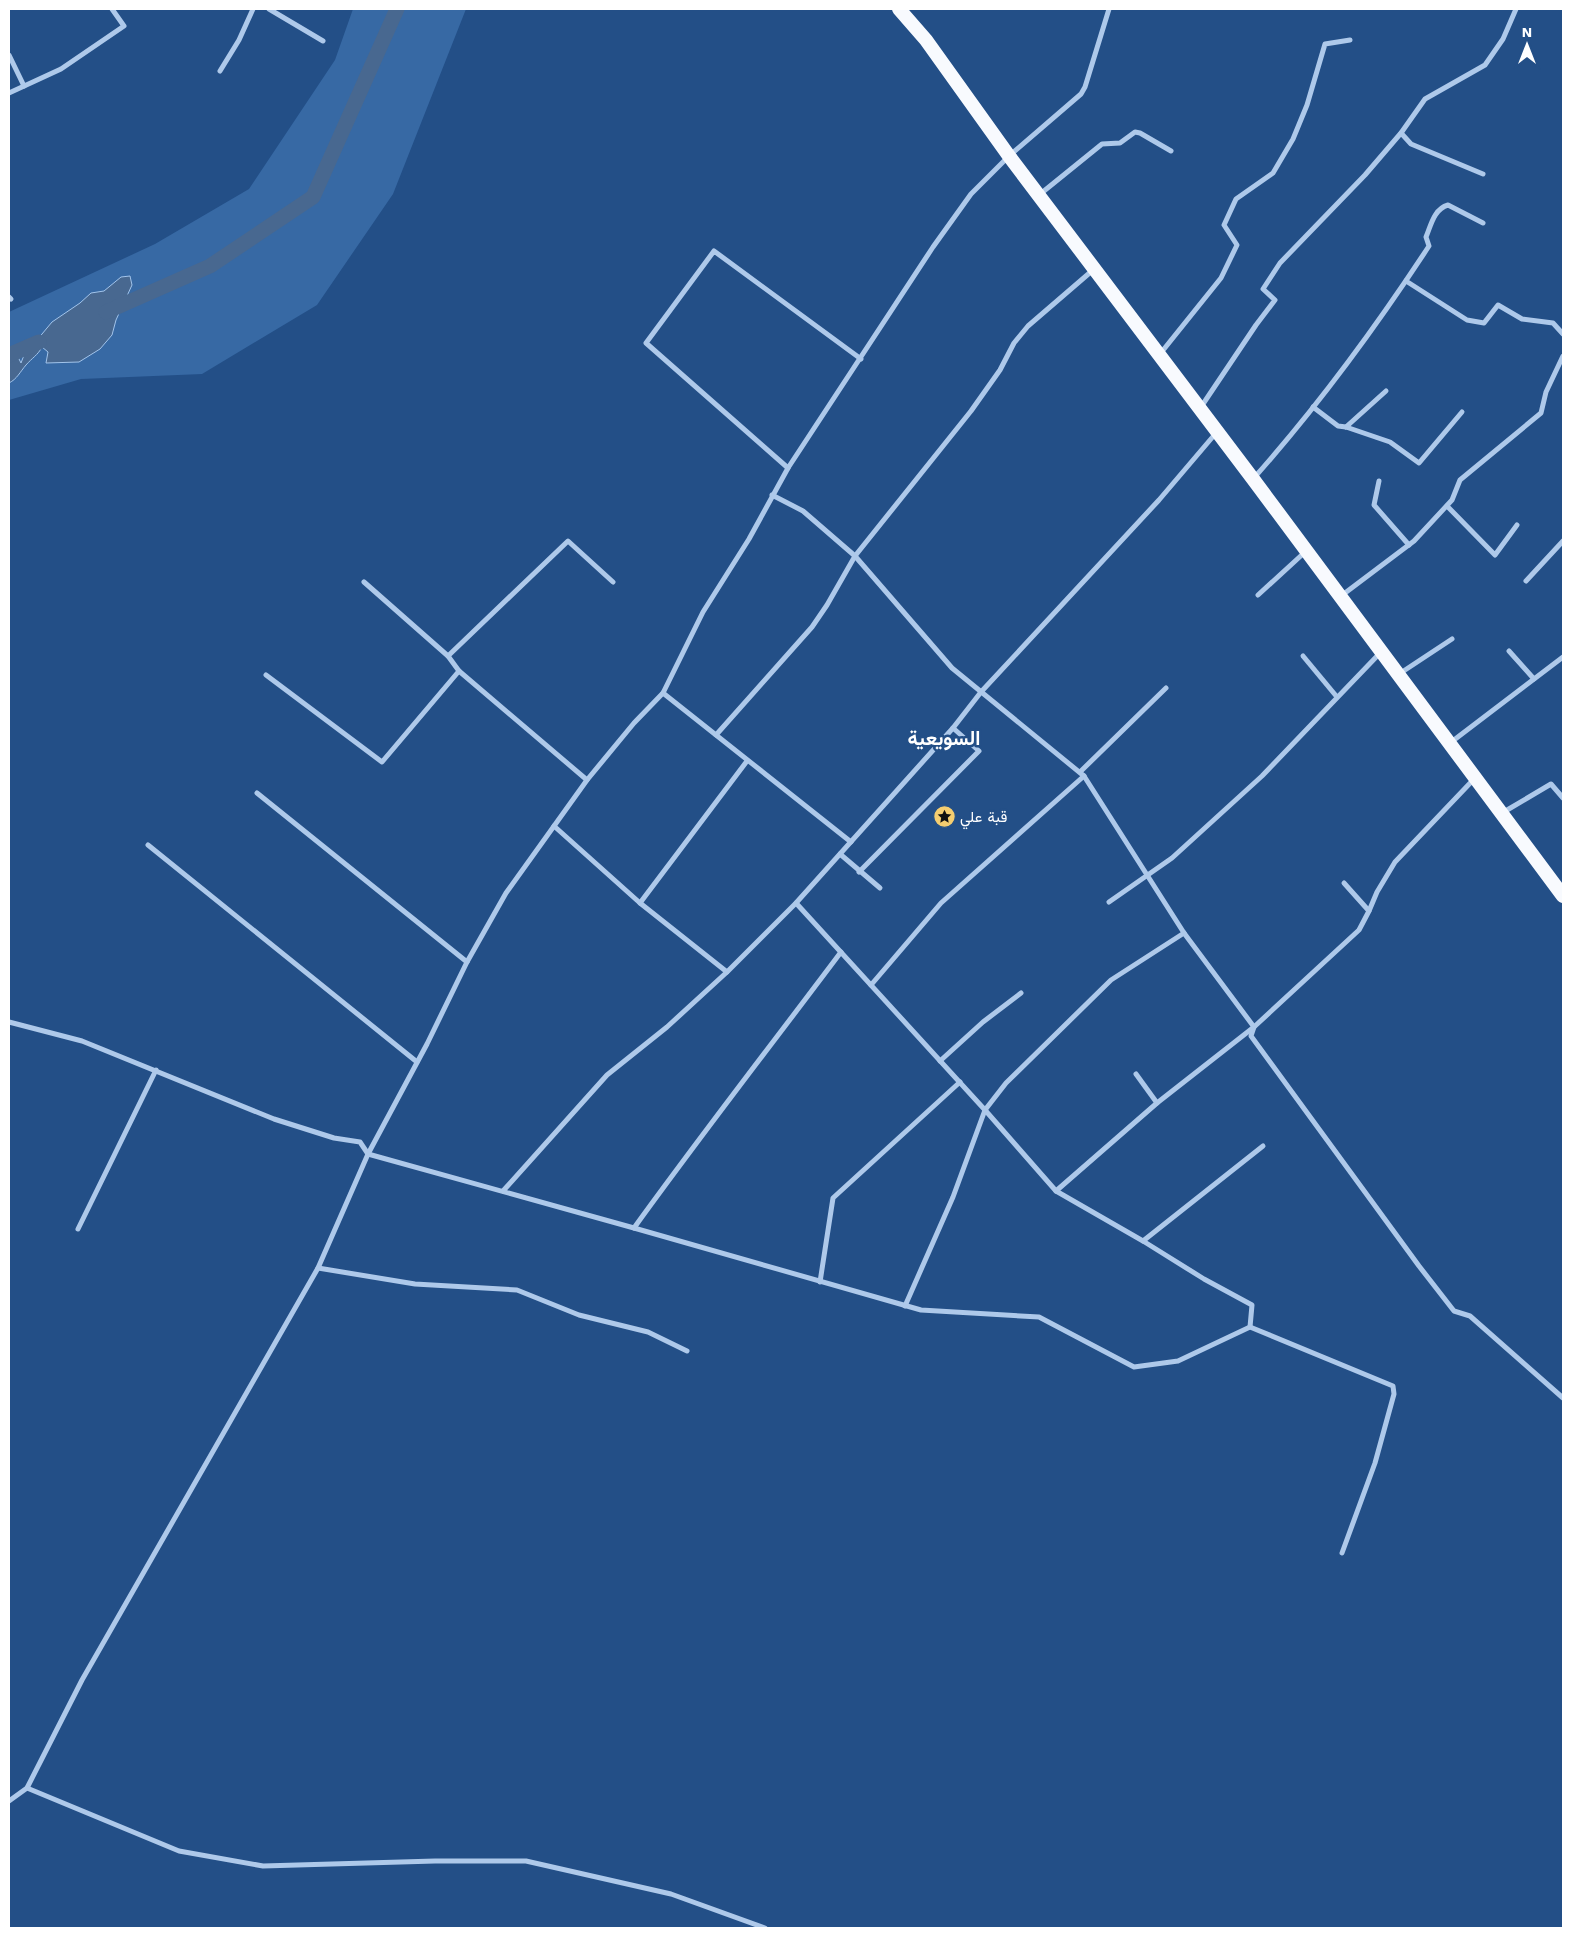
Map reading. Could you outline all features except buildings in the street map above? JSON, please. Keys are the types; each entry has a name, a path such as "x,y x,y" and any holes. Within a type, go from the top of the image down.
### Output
{"highway":[{"path":"899,9 935,52 1009,156 1253,479 1563,896"}],"street":[{"path":"9,93 61,69 124,26 112,9"},
{"path":"220,71 239,40 253,9"},
{"path":"269,9 322,41"},
{"path":"9,1801 27,1788 82,1680 318,1268 368,1154 467,962 506,893 587,780 634,722 663,693 703,612 749,539 788,468 933,247 971,194 1009,156 1081,94 1085,87 1109,9"},
{"path":"1199,410 1275,300 1263,290 1280,263 1365,175 1401,133 1425,99 1485,65 1503,39 1516,9"},
{"path":"1159,355 1221,278 1238,245 1224,224 1236,199 1273,173 1293,139 1307,105 1325,44 1350,40"},
{"path":"9,55 24,86"},
{"path":"1040,195 1102,144 1120,142 1136,132 1171,151"},
{"path":"1401,133 1411,144 1483,174"},
{"path":"1253,479 1336,379 1406,281 1429,246 1426,237 1441,207 1448,205 1483,223"},
{"path":"788,468 646,343 714,251 861,359"},
{"path":"716,735 812,627 855,556 971,411 1000,370 1014,343 1028,326 1095,268"},
{"path":"1406,281 1467,320 1484,323 1498,306 1522,319 1553,323 1563,334"},
{"path":"1340,596 1409,545 1452,500 1460,480 1541,414 1546,392 1563,356"},
{"path":"1346,427 1386,391"},
{"path":"1313,407 1338,426 1390,442 1419,463 1462,412"},
{"path":"503,1191 607,1075 667,1027 727,972 796,903 953,728 981,692 1159,500 1216,432"},
{"path":"1378,481 1374,505 1409,545"},
{"path":"772,495 803,511 855,556 952,668 1082,774 1184,933 1254,1027"},
{"path":"1447,506 1495,555 1517,525"},
{"path":"448,656 568,541 612,582"},
{"path":"1526,581 1563,541"},
{"path":"1258,595 1306,552"},
{"path":"364,582 448,656 459,671 587,780"},
{"path":"1399,675 1452,640"},
{"path":"1509,651 1534,679"},
{"path":"1109,902 1172,858 1262,776 1336,697 1382,652"},
{"path":"1303,656 1336,697"},
{"path":"1450,744 1563,657"},
{"path":"266,675 382,762 459,671"},
{"path":"871,985 941,904 1082,774 1166,688"},
{"path":"663,693 851,842"},
{"path":"859,872 979,750 953,728"},
{"path":"640,903 747,761"},
{"path":"1056,1191 1157,1103 1254,1027 1359,930 1377,892 1395,862 1475,778"},
{"path":"1502,813 1551,784 1563,798"},
{"path":"256,794 467,962"},
{"path":"554,826 640,903 727,972"},
{"path":"148,845 417,1062"},
{"path":"840,854 880,888"},
{"path":"1344,883 1369,912"},
{"path":"796,903 960,1082 1056,1191 1204,1279 1252,1304 1250,1327"},
{"path":"905,1306 952,1196 985,1110 1006,1083 1111,980 1184,933"},
{"path":"634,1228 704,1131 841,952"},
{"path":"940,1061 983,1022 1021,993"},
{"path":"9,1022 82,1041 274,1119 334,1138 360,1142 368,1154 920,1310 1039,1317 1134,1367 1178,1361 1250,1327 1393,1386 1394,1394 1375,1463 1342,1553"},
{"path":"1254,1027 1251,1036 1413,1258 1454,1311 1470,1316 1563,1398"},
{"path":"78,1229 156,1070"},
{"path":"1136,1074 1157,1103"},
{"path":"820,1282 833,1198 960,1082"},
{"path":"1143,1241 1263,1146"},
{"path":"318,1268 416,1284 517,1290 579,1315 648,1332 687,1351"},
{"path":"27,1788 179,1851 263,1866 526,1862 671,1894 765,1928"}],"shaded area":[{"path":"353,9 466,9 393,194 317,305 202,374 81,379 9,400 9,312 155,244 249,189 335,60"},
{"path":"130,276 132,285 116,320 112,335 100,349 79,362 46,363 48,352 42,347 9,383 9,352 15,351 21,363 24,355 20,349 37,340 52,322 91,293 104,291 121,277"}],"waterway":[{"path":"106,312 210,266 313,197 397,9"},
{"path":"9,355 39,342"}],"place":[{"name":"قبة علي","path":"944,817"}],"district":[{"name":"السويعية","path":"944,738"}]}
